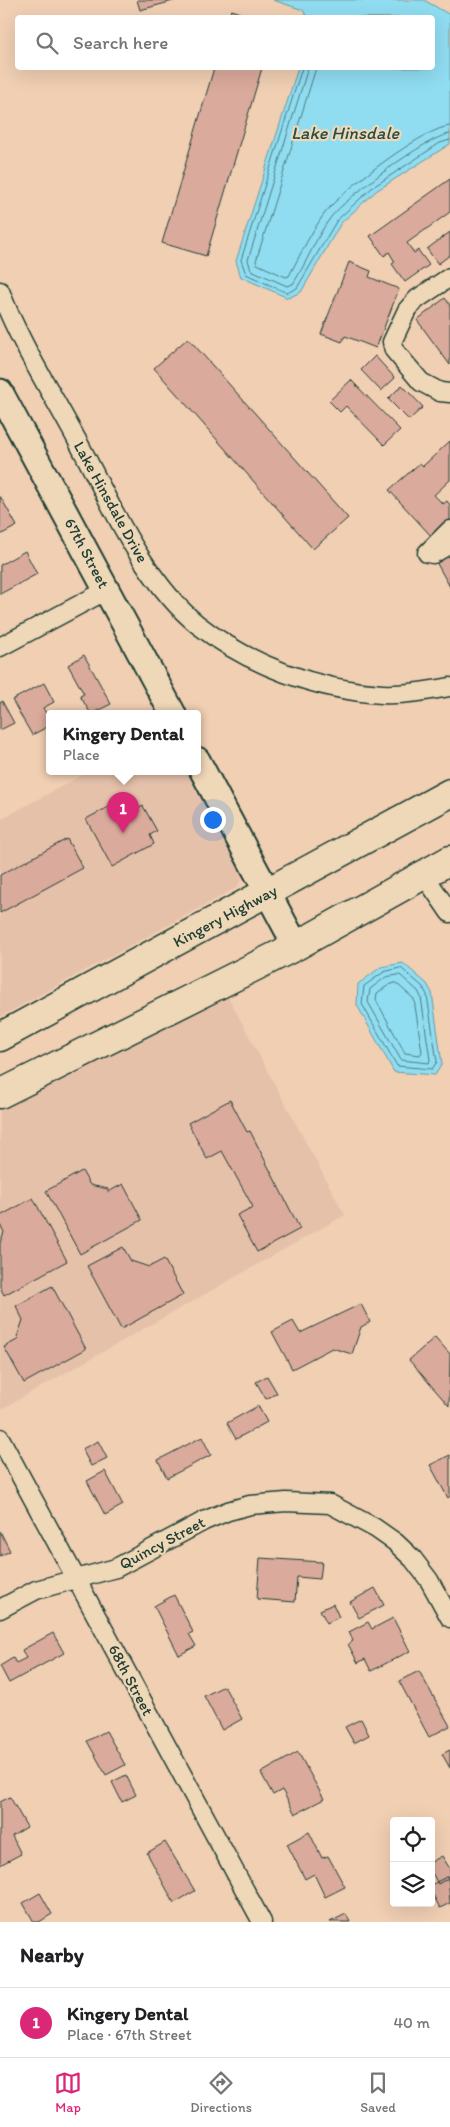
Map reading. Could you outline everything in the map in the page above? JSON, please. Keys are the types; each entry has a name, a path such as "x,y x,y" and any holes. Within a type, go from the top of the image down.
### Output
{"highway":[{"name":"Kingery Highway","path":"0,1037 450,793"},
{"path":"0,1094 296,946 450,860"}],"street":[{"path":"450,277 412,304 407,310 392,342 394,350 421,382 440,392 450,393"},
{"name":"Lake Hinsdale Drive","path":"0,291 34,362 140,558 197,624 234,648 277,671 315,682 383,694 425,692 450,687"},
{"name":"67th Street","path":"0,392 171,710"},
{"path":"450,530 427,553 433,554 450,544"},
{"path":"0,647 106,590"},
{"path":"201,767 296,946"},
{"path":"424,875 450,913"},
{"name":"68th Street","path":"0,1438 262,1922"},
{"name":"Quincy Street","path":"0,1609 36,1590 116,1568 204,1521 228,1511 270,1502 330,1504 374,1528 413,1559 429,1580 450,1618"}],"shaded area":[{"path":"82,775 194,775 243,873 238,887 0,1017 0,820"},
{"path":"227,995 345,1215 0,1410 0,1109 77,1068 172,1024"}],"water":[{"name":"Lake Hinsdale","path":"273,0 424,0 450,15 450,144 376,191 341,223 301,292 288,298 241,277 236,261 297,70 435,70 435,15 306,15 303,10"},
{"path":"403,963 427,984 432,993 442,1064 435,1075 394,1072 357,1005 358,984 381,967"}],"building":[{"path":"137,0 177,0 140,10"},
{"path":"231,10 246,15 230,15"},
{"path":"213,70 261,70 206,256 162,243"},
{"path":"450,179 450,212 407,243 414,253 418,250 429,265 405,282 392,264 395,262 389,252 384,256 370,236"},
{"path":"450,232 450,255 438,264 427,249"},
{"path":"349,262 371,271 369,277 399,289 376,348 345,336 342,342 321,334"},
{"path":"445,298 450,305 450,365 417,320"},
{"path":"188,338 348,518 313,549 154,368"},
{"path":"375,356 395,378 381,391 361,370"},
{"path":"351,380 400,430 384,445 346,406 340,412 329,401"},
{"path":"402,385 423,407 409,420 388,399"},
{"path":"450,441 450,480 434,495 443,504 447,501 450,505 450,521 432,537 389,490 420,463 423,466"},
{"path":"0,496 17,526 0,535"},
{"path":"25,551 37,574 0,594 0,565"},
{"path":"450,552 450,587 435,560"},
{"path":"84,655 111,704 99,710 89,710 80,696 84,694 68,665"},
{"path":"44,683 54,702 43,708 46,714 46,728 32,735 12,700"},
{"path":"2,701 14,723 0,730 0,703"},
{"path":"129,796 136,810 143,806 157,831 150,835 154,844 112,867 86,819"},
{"path":"67,839 83,868 0,913 0,875"},
{"path":"230,1100 247,1132 250,1131 300,1229 257,1252 237,1215 253,1207 222,1151 207,1159 188,1123"},
{"path":"82,1171 90,1185 108,1189 108,1192 123,1184 142,1220 80,1254 46,1191"},
{"path":"33,1198 67,1261 4,1295 0,1287 0,1243 4,1232 0,1225 0,1216"},
{"path":"123,1247 131,1261 149,1267 164,1259 183,1295 121,1329 87,1266"},
{"path":"52,1286 86,1349 24,1383 4,1347 19,1339 17,1337 23,1320 16,1306"},
{"path":"361,1304 370,1322 361,1327 352,1354 332,1348 292,1369 272,1332 293,1321 300,1333"},
{"path":"435,1337 450,1354 449,1406 409,1360"},
{"path":"267,1376 277,1393 266,1399 256,1382"},
{"path":"258,1406 267,1422 236,1439 227,1423"},
{"path":"202,1437 211,1455 167,1478 158,1460"},
{"path":"98,1441 107,1458 91,1466 82,1449"},
{"path":"450,1455 450,1496 448,1498 430,1465"},
{"path":"105,1471 123,1505 105,1515 87,1481"},
{"path":"0,1531 10,1551 0,1556"},
{"path":"260,1558 322,1562 320,1579 297,1577 295,1602 257,1599"},
{"path":"375,1588 384,1605 359,1618 350,1602"},
{"path":"174,1595 193,1632 189,1634 196,1646 179,1655 154,1606"},
{"path":"333,1604 339,1617 327,1623 320,1610"},
{"path":"393,1618 410,1651 371,1671 365,1659 358,1663 348,1644 353,1641 349,1632 368,1622 372,1629"},
{"path":"53,1633 64,1653 9,1683 0,1666 13,1658 16,1663 26,1658 22,1650"},
{"path":"419,1671 450,1726 429,1737 399,1681"},
{"path":"224,1686 242,1719 222,1730 204,1696"},
{"path":"361,1719 369,1735 354,1743 345,1727"},
{"path":"106,1731 125,1765 106,1775 87,1741"},
{"path":"450,1750 450,1768 442,1754"},
{"path":"298,1752 324,1799 295,1814 282,1790 273,1795 261,1773"},
{"path":"126,1775 136,1795 122,1802 112,1782"},
{"path":"10,1797 27,1827 12,1836 21,1854 0,1865 0,1802"},
{"path":"309,1832 322,1858 328,1856 345,1887 325,1897 314,1874 305,1879 287,1844"},
{"path":"165,1842 195,1891 174,1903 147,1853"},
{"path":"442,1856 450,1869 450,1877 438,1884 435,1878 435,1860"},
{"path":"448,1876 450,1903 440,1908 435,1899 435,1883"},
{"path":"40,1893 52,1914 39,1922 34,1922 23,1903"},
{"path":"346,1914 350,1922 330,1922"}],"place":[{"name":"Kingery Dental","path":"123,833"}]}
